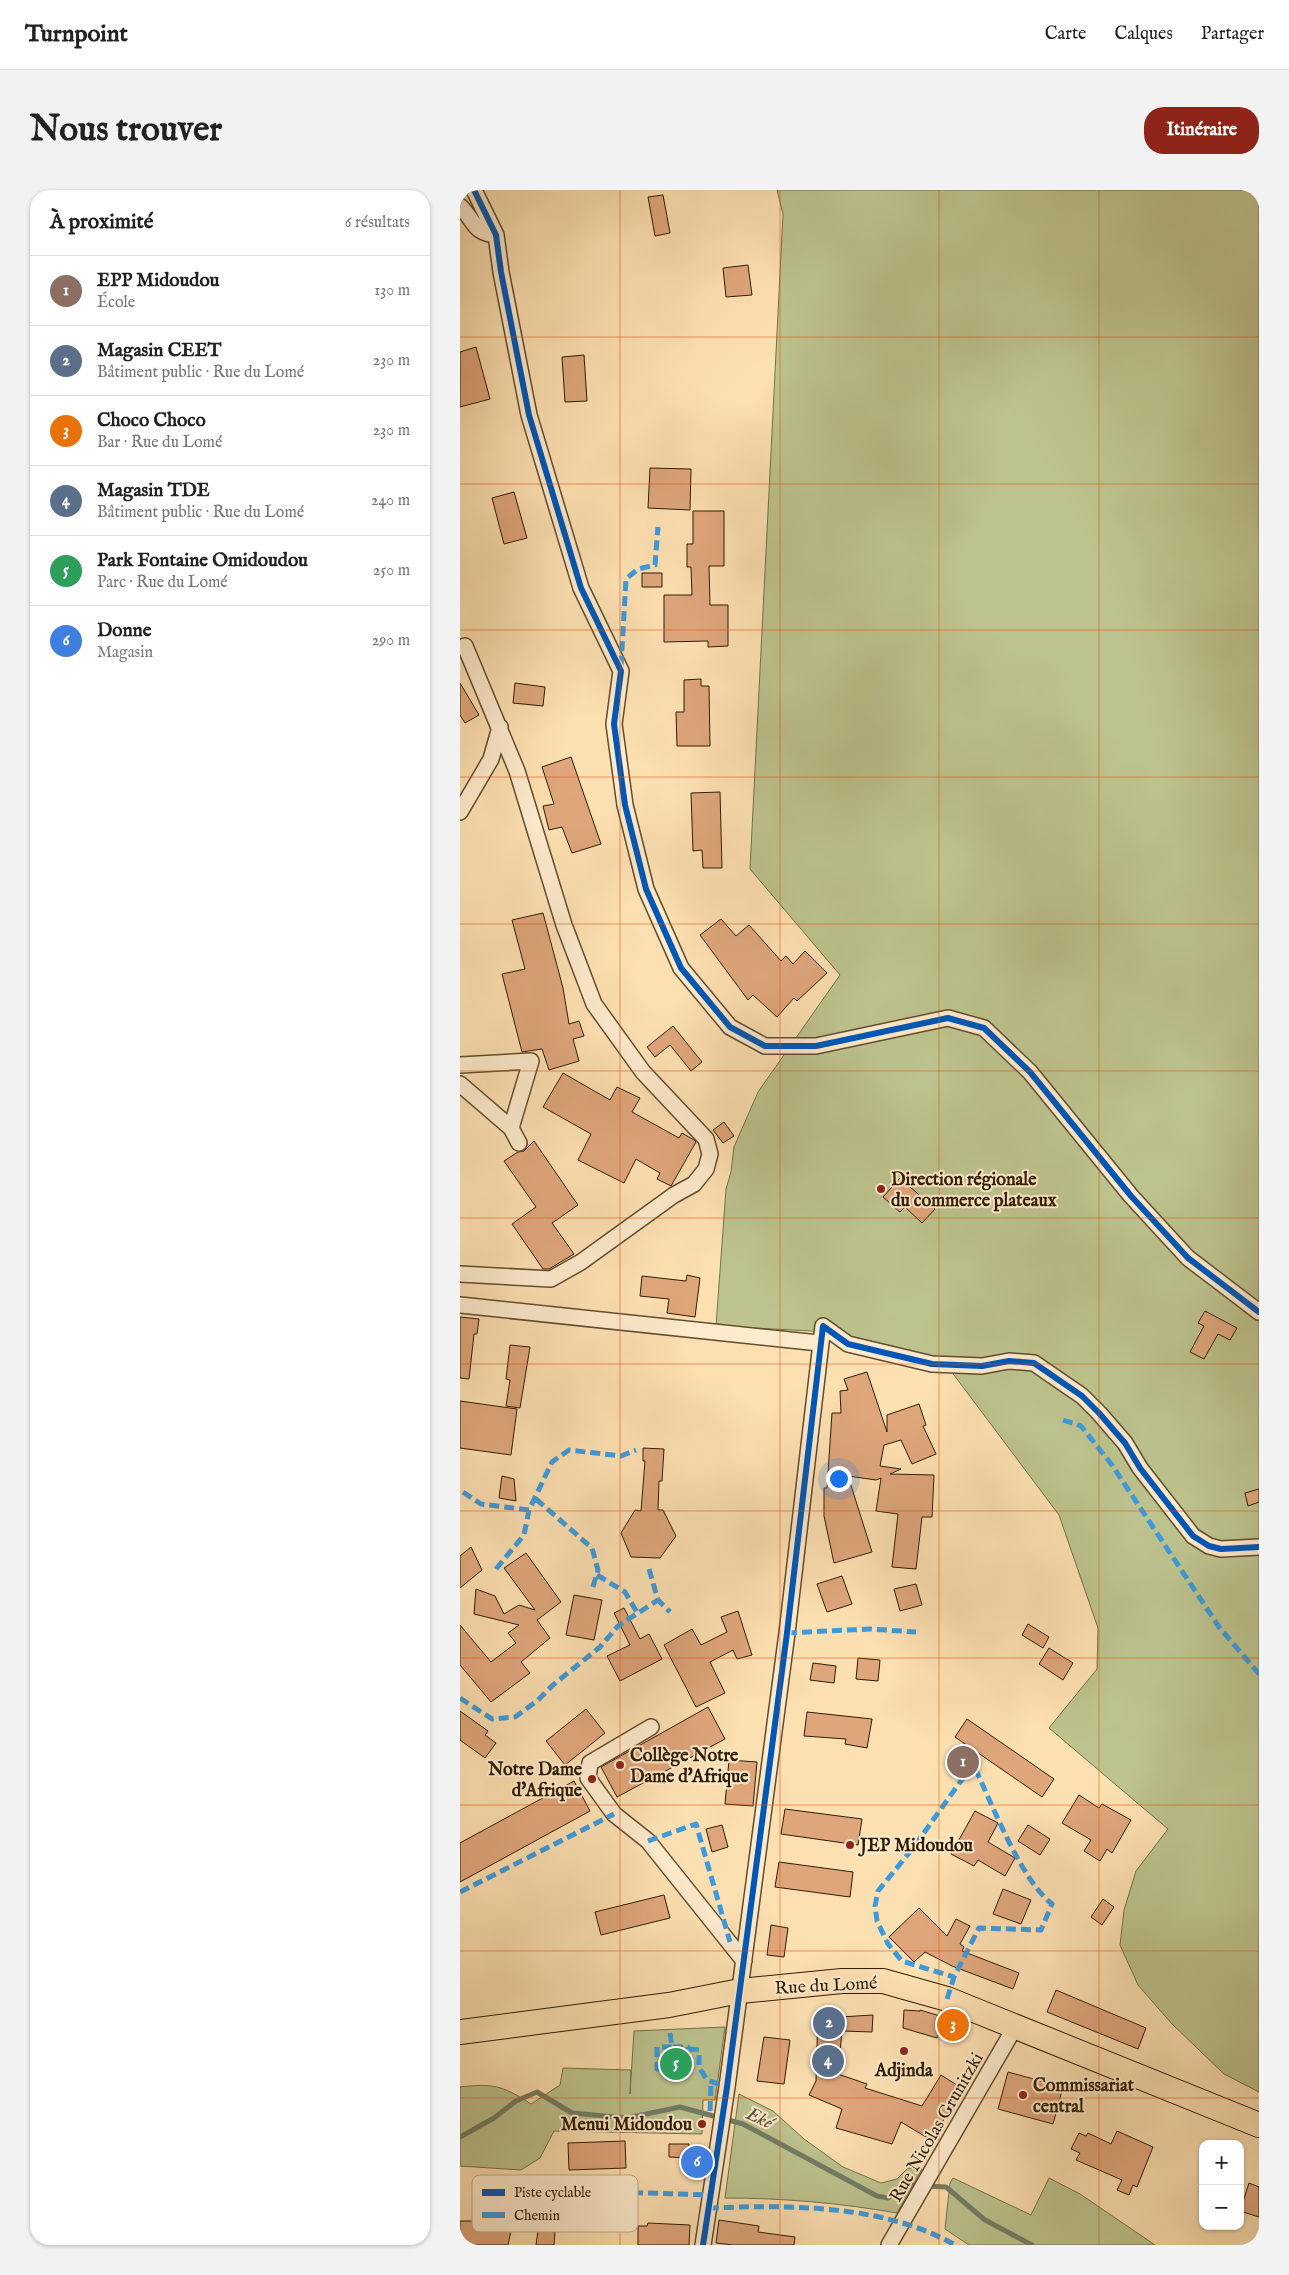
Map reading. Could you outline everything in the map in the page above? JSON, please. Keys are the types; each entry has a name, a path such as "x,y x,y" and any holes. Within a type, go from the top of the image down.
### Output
{"main road":[{"name":"Rue du Lomé","path":"460,2032 669,2005 740,1991 842,1980 883,1981 947,1999 1259,2125"}],"street":[{"path":"474,190 496,235 501,272 529,415 581,588 620,670 614,724 625,805 646,889 681,968 730,1027 765,1046 816,1046 948,1018 984,1028 1030,1072 1131,1196 1188,1258 1259,1312"},
{"path":"460,206 476,228 484,234 496,235"},
{"path":"460,1274 551,1279 581,1262 674,1195 694,1184 706,1169 710,1154 706,1139 643,1072 594,1004 564,925 517,771 466,646"},
{"path":"460,812 491,759 500,727"},
{"path":"460,1065 531,1060 511,1128"},
{"path":"460,1084 511,1128 518,1143"},
{"path":"460,1305 819,1343"},
{"path":"703,2245 740,1991 787,1633 819,1343 823,1326 848,1344 932,1364 982,1366 1009,1361 1034,1363 1082,1396 1099,1413 1125,1443 1140,1468 1193,1536 1208,1546 1220,1549 1259,1547"},
{"path":"652,1727 590,1763 588,1778 614,1814 648,1841 744,1961"},
{"name":"Rue Nicolas Grunitzki","path":"890,2245 1015,2027"}],"green space":[{"path":"777,190 1259,190 1259,2092 1224,2074 1172,2024 1138,1985 1120,1945 1124,1910 1136,1871 1168,1829 1049,1728 1097,1669 1098,1628 1059,1515 948,1367 893,1346 811,1331 716,1326 726,1189 731,1172 734,1147 758,1092 840,975 750,869 783,214"},
{"path":"725,2027 715,2100 703,2100 702,2134 554,2131 540,2158 521,2170 460,2166 460,2087 482,2085 498,2087 513,2093 531,2104 560,2085 563,2068 631,2070 630,2094 634,2031"},
{"path":"739,2094 773,2111 804,2139 843,2167 881,2183 897,2179 908,2168 922,2169 897,2213 811,2202 725,2198"},
{"path":"953,2178 1031,2215 1049,2178 1080,2194 1155,2245 969,2245 945,2229 950,2183"}],"building":[{"path":"663,195 670,233 655,236 648,197"},
{"path":"748,265 752,295 726,297 723,268"},
{"path":"476,347 490,399 460,407 460,352"},
{"path":"584,355 587,401 565,402 562,357"},
{"path":"650,468 691,469 690,510 648,508"},
{"path":"514,492 527,538 504,544 492,498"},
{"path":"693,511 724,511 724,566 709,566 710,605 728,605 728,646 708,647 708,641 664,642 664,595 692,595 691,567 687,567 687,544 693,544"},
{"path":"642,573 662,573 662,587 642,587"},
{"path":"701,679 701,686 709,686 710,746 677,746 676,712 684,712 684,680"},
{"path":"460,683 479,715 465,723 460,715"},
{"path":"515,683 545,687 543,706 513,703"},
{"path":"571,757 601,844 572,853 562,827 549,830 543,806 554,804 542,767"},
{"path":"720,792 722,868 703,868 702,850 693,851 691,793"},
{"path":"543,913 563,988 569,1024 579,1021 584,1036 573,1039 579,1061 549,1070 542,1049 522,1052 502,974 525,969 512,920"},
{"path":"721,919 736,936 749,925 781,961 786,956 793,964 805,951 827,973 797,1001 794,998 777,1017 753,995 748,1000 700,935"},
{"path":"673,1026 702,1062 691,1071 670,1045 655,1057 647,1047"},
{"path":"563,1073 610,1100 617,1087 640,1098 632,1112 679,1138 682,1133 696,1142 671,1186 657,1179 660,1173 636,1159 624,1183 578,1160 591,1134 543,1107"},
{"path":"724,1122 734,1136 723,1143 713,1130"},
{"path":"534,1141 578,1205 552,1223 574,1254 549,1269 543,1269 512,1224 536,1207 504,1161 518,1152 524,1151"},
{"path":"900,1178 935,1209 922,1223 905,1207 900,1212 883,1197"},
{"path":"687,1275 700,1278 695,1317 667,1313 669,1299 640,1296 642,1276 686,1281"},
{"path":"1205,1311 1237,1328 1230,1340 1218,1334 1204,1359 1190,1352 1204,1326 1198,1323"},
{"path":"460,1317 479,1319 477,1334 474,1334 469,1379 460,1378"},
{"path":"510,1345 530,1347 520,1408 506,1406 510,1380 506,1379"},
{"path":"867,1372 887,1432 887,1415 919,1404 926,1425 923,1426 936,1454 912,1464 901,1440 884,1445 880,1466 901,1469 890,1474 934,1475 932,1517 922,1517 916,1569 892,1567 898,1514 876,1511 881,1478 876,1480 848,1476 872,1552 834,1563 824,1516 824,1488 827,1488 832,1413 841,1413 840,1391 848,1390 844,1379"},
{"path":"460,1401 517,1409 511,1455 460,1448"},
{"path":"643,1448 664,1449 662,1481 659,1481 658,1510 663,1510 676,1536 660,1558 631,1557 621,1533 635,1510 641,1511 645,1461 643,1461"},
{"path":"502,1476 514,1479 516,1501 499,1498"},
{"path":"1259,1489 1259,1502 1248,1506 1245,1493"},
{"path":"471,1547 482,1570 460,1588 460,1556"},
{"path":"526,1553 561,1602 537,1620 550,1638 521,1662 530,1673 491,1702 460,1665 460,1625 491,1662 516,1643 508,1633 519,1625 474,1614 476,1589 495,1596 504,1614 519,1605 535,1610 504,1568"},
{"path":"842,1576 852,1604 827,1612 817,1584"},
{"path":"916,1584 922,1605 900,1611 894,1589"},
{"path":"574,1595 602,1600 594,1640 566,1635"},
{"path":"624,1608 640,1639 649,1634 662,1659 620,1681 607,1656 630,1645 614,1613"},
{"path":"738,1611 752,1655 737,1659 733,1650 710,1662 725,1693 696,1707 664,1645 692,1629 701,1645 727,1632 721,1617"},
{"path":"1028,1624 1049,1637 1043,1648 1022,1635"},
{"path":"1049,1648 1073,1663 1063,1680 1039,1664"},
{"path":"858,1658 880,1660 878,1681 856,1679"},
{"path":"813,1663 836,1666 834,1683 810,1680"},
{"path":"708,1707 725,1739 617,1797 601,1767"},
{"path":"586,1709 605,1733 565,1765 546,1741"},
{"path":"460,1711 488,1731 485,1735 496,1743 485,1758 460,1740"},
{"path":"807,1712 872,1719 867,1748 845,1744 846,1739 804,1736"},
{"path":"967,1719 1054,1779 1042,1797 955,1737"},
{"path":"729,1760 757,1762 753,1806 725,1804"},
{"path":"574,1781 590,1811 460,1882 460,1843"},
{"path":"1079,1795 1099,1808 1102,1804 1131,1820 1112,1853 1107,1849 1100,1861 1084,1851 1091,1840 1062,1823"},
{"path":"785,1809 862,1819 858,1845 781,1834"},
{"path":"975,1811 998,1823 988,1842 1015,1858 1005,1876 978,1860 974,1866 951,1854"},
{"path":"722,1825 728,1847 712,1852 706,1829"},
{"path":"1028,1825 1050,1839 1040,1855 1018,1841"},
{"path":"779,1862 853,1872 850,1897 775,1887"},
{"path":"1003,1889 1031,1900 1021,1924 993,1914"},
{"path":"664,1895 670,1918 601,1935 595,1912"},
{"path":"1103,1899 1114,1907 1102,1925 1091,1917"},
{"path":"919,1908 947,1936 956,1919 970,1926 960,1944 964,1947 962,1951 1019,1973 1013,1989 952,1966 925,1952 914,1962 889,1937"},
{"path":"771,1925 788,1928 784,1957 767,1955"},
{"path":"1056,1990 1146,2028 1138,2049 1047,2012"},
{"path":"904,2010 920,2010 947,2018 937,2038 903,2028"},
{"path":"818,2012 840,2014 840,2017 873,2015 872,2032 842,2031 838,2074 867,2084 865,2088 922,2106 941,2075 963,2089 931,2140 901,2122 892,2144 836,2128 842,2109 809,2095 816,2081"},
{"path":"764,2037 790,2040 784,2084 757,2081"},
{"path":"1008,2072 1063,2087 1053,2124 998,2109"},
{"path":"1117,2131 1153,2147 1137,2187 1133,2185 1129,2195 1117,2190 1122,2180 1076,2160 1080,2153 1071,2149 1079,2133 1086,2136 1088,2133 1111,2144"},
{"path":"625,2141 626,2168 569,2170 568,2143"},
{"path":"669,2144 689,2144 689,2158 669,2157"},
{"path":"1249,2183 1259,2187 1259,2217 1244,2212 1244,2199"},
{"path":"719,2220 759,2226 758,2232 795,2237 794,2245 733,2245 716,2243"},
{"path":"460,2221 472,2221 472,2232 511,2232 508,2245 460,2245"},
{"path":"648,2223 690,2225 689,2245 638,2245 638,2226 647,2226"},
{"path":"538,2232 555,2232 554,2245 536,2245"}],"waterway":[{"name":"Eké","path":"460,2137 494,2118 516,2101 537,2092 572,2113 627,2118 680,2107 743,2124 877,2196 888,2198 907,2185 946,2187 985,2220 1032,2245"}],"marked path":[{"path":"621,666 626,579 638,569 655,565 658,527"},
{"path":"1063,1420 1081,1426 1112,1465 1219,1627 1259,1674"},
{"path":"496,1569 524,1535 529,1510 552,1462 569,1450 621,1456 636,1450"},
{"path":"463,1492 481,1504 529,1510"},
{"path":"536,1499 592,1548 598,1570 592,1590"},
{"path":"649,1569 658,1600 670,1612"},
{"path":"597,1575 625,1592 638,1614"},
{"path":"460,1698 492,1719 515,1717 537,1701 553,1685 600,1647 618,1626 658,1600"},
{"path":"787,1633 870,1629 916,1632"},
{"path":"947,1999 954,1977 979,1928 1041,1930 1052,1904 1040,1892 1018,1859 973,1764 913,1848 878,1891 875,1906 877,1921 888,1944 902,1961 954,1977"},
{"path":"460,1892 614,1814"},
{"path":"648,1841 696,1824 730,1942"},
{"path":"670,2033 672,2047 688,2047 688,2049"},
{"path":"672,2047 657,2047 657,2069 689,2069 688,2049 699,2050 699,2067 707,2080 727,2087"},
{"path":"710,2111 711,2082"},
{"path":"638,2193 711,2195"},
{"path":"709,2208 803,2208 867,2214 927,2232 955,2245"}],"cycle path":[{"path":"474,190 496,235 501,272 529,415 581,588 621,671 614,724 625,805 646,889 681,968 730,1027 765,1046 816,1046 948,1018 984,1028 1030,1072 1131,1196 1188,1258 1259,1312"},
{"path":"703,2245 727,2087 787,1633 823,1326 848,1344 932,1364 982,1366 1009,1361 1034,1363 1082,1396 1099,1413 1125,1443 1140,1468 1193,1536 1209,1546 1221,1549 1259,1547"}],"place":[{"name":"Direction régionale du commerce plateaux","path":"881,1189"},
{"name":"EPP Midoudou","path":"963,1762"},
{"name":"Collège Notre Dame d'Afrique","path":"620,1765"},
{"name":"Notre Dame d'Afrique","path":"592,1779"},
{"name":"JEP Midoudou","path":"850,1845"},
{"name":"Magasin CEET","path":"829,2023"},
{"name":"Choco Choco","path":"953,2025"},
{"name":"Adjinda","path":"904,2051"},
{"name":"Magasin TDE","path":"828,2061"},
{"name":"Park Fontaine Omidoudou","path":"676,2064"},
{"name":"Commissariat central","path":"1023,2095"},
{"name":"Menui Midoudou","path":"702,2124"},
{"name":"Donne","path":"697,2162"}]}
